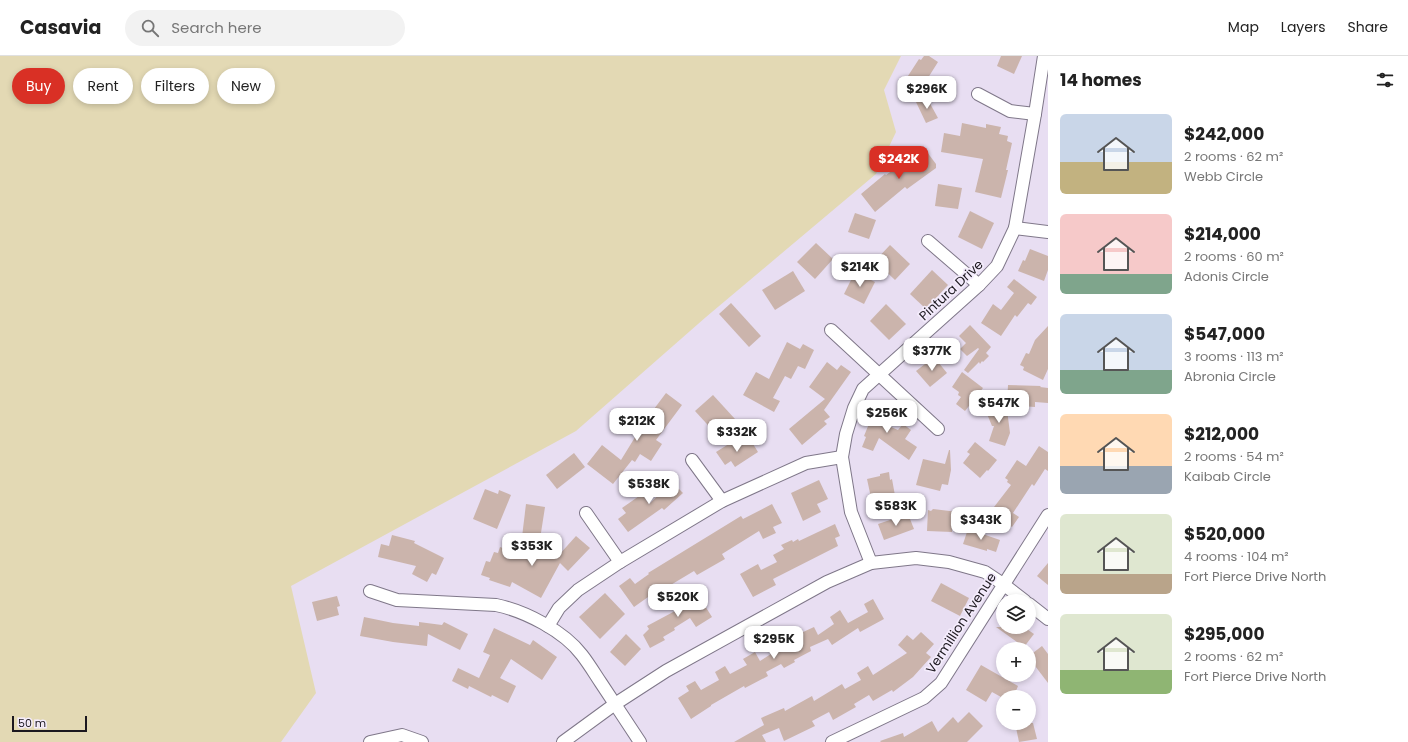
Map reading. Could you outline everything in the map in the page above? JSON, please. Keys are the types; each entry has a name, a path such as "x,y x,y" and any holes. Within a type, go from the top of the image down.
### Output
{"street":[{"name":"Pintura Drive","path":"871,563 851,512 842,457 846,434 854,408 864,389 979,285 997,266 1015,228 1044,56"},
{"path":"978,94 1010,111 1035,114"},
{"path":"1015,228 1048,232"},
{"path":"928,241 979,285"},
{"path":"831,330 938,429"},
{"path":"548,626 559,608 578,590 620,562 722,501 806,463 842,457"},
{"path":"692,460 722,501"},
{"path":"586,513 620,562"},
{"name":"Vermillion Avenue","path":"832,742 924,698 941,683 1048,515"},
{"path":"563,742 615,704 666,672 820,586 871,563 916,558 949,562 985,572 1016,594"},
{"path":"370,591 397,600 496,605 548,626 568,640 582,654 640,742"},
{"path":"1036,610 1048,619"},
{"path":"370,742 402,735 422,742"}],"sand":[{"path":"0,56 901,56 884,90 896,132 876,174 706,317 576,431 291,586 316,693 281,742 0,742"}],"building":[{"path":"924,56 929,56 938,62 921,89 906,79 919,59 921,60"},
{"path":"1001,56 1022,56 1014,74 997,66"},
{"path":"927,98 938,118 926,123 916,102"},
{"path":"962,123 986,128 986,124 1001,127 999,134 1008,136 1007,141 1012,143 1006,170 1008,170 1001,198 975,192 983,159 941,152 944,133 960,136"},
{"path":"924,148 936,164 936,168 907,189 905,187 875,212 861,194 885,174 886,175"},
{"path":"938,184 962,188 958,209 935,206"},
{"path":"970,211 994,223 982,249 958,237"},
{"path":"855,213 876,220 869,239 848,232"},
{"path":"816,243 833,259 815,279 797,262"},
{"path":"890,245 910,264 895,280 875,261"},
{"path":"1030,249 1048,256 1048,270 1044,281 1018,271 1023,260 1025,261"},
{"path":"932,270 948,285 926,309 910,294"},
{"path":"793,271 805,291 775,310 762,290"},
{"path":"855,272 875,282 864,304 844,294"},
{"path":"1014,279 1037,297 1031,305 1028,303 1017,317 1015,315 1001,336 981,323 993,304 1001,310 1014,293 1007,287"},
{"path":"731,303 761,336 749,347 719,314"},
{"path":"886,304 906,324 889,340 870,321"},
{"path":"970,325 991,347 986,353 989,356 980,364 979,362 968,373 964,370 979,349 978,348 967,356 960,349 966,343 959,336"},
{"path":"1048,326 1048,369 1043,380 1023,370 1024,367 1020,365 1026,353 1029,354 1035,340"},
{"path":"787,342 800,349 803,344 814,350 805,369 798,366 791,379 785,376 773,398 780,401 774,412 743,395 756,372 769,379"},
{"path":"934,357 947,373 930,387 916,371"},
{"path":"827,362 837,370 841,365 851,372 824,410 830,417 824,421 827,424 802,445 789,429 825,399 809,387"},
{"path":"962,372 983,388 965,411 956,404 961,397 958,395 959,392 952,387"},
{"path":"1008,385 1041,386 1040,387 1048,388 1048,403 1035,402 1035,407 1007,405"},
{"path":"666,393 682,405 656,440 662,444 651,461 640,454 635,462 632,460 613,484 587,464 602,445 621,460 645,421"},
{"path":"713,395 735,419 717,435 695,411"},
{"path":"1006,402 1010,433 1005,446 989,441 994,426 992,426 985,409"},
{"path":"874,405 889,411 884,424 898,430 903,424 911,430 905,439 917,447 909,460 879,438 873,451 862,447 866,437 864,436 871,419 869,418"},
{"path":"750,439 758,452 735,467 731,461 725,465 716,452 732,442 735,448"},
{"path":"975,442 997,460 980,478 963,463 970,454 967,452"},
{"path":"1039,446 1048,452 1048,471 1045,469 1034,486 1032,484 1013,513 1019,517 1012,527 992,513 996,508 994,507 1011,485 1005,478 1017,460 1026,466"},
{"path":"949,450 951,470 948,485 942,484 940,491 916,485 923,459 945,464"},
{"path":"574,453 585,467 557,489 546,475"},
{"path":"889,472 890,480 892,479 896,501 886,503 886,505 873,507 867,479"},
{"path":"665,475 683,493 664,510 662,508 628,532 618,519 626,513 622,508 642,494 649,504 663,491 656,484"},
{"path":"819,480 828,499 817,504 821,512 803,521 791,493"},
{"path":"485,489 498,494 499,490 511,495 497,529 473,519"},
{"path":"526,504 545,507 540,539 522,537"},
{"path":"772,504 782,523 773,527 776,533 763,539 759,531 722,554 725,559 697,575 694,571 659,592 658,590 634,607 619,586 630,578 635,584 649,574 648,573 741,516 743,519"},
{"path":"933,509 958,512 952,517 952,532 927,531 928,510 931,511"},
{"path":"908,514 914,529 884,540 878,524"},
{"path":"835,524 840,536 835,538 838,546 773,579 776,585 753,597 740,574 758,564 761,570 777,562 773,555 784,549 781,545 792,540 793,542 798,539 799,541"},
{"path":"968,529 1000,540 996,552 963,544"},
{"path":"392,535 415,541 414,543 444,558 436,575 432,573 427,582 412,574 416,566 378,557 381,544 389,546"},
{"path":"576,536 590,548 568,571 560,563 541,598 512,582 510,587 489,580 490,578 481,575 486,561 490,562 494,552 498,553 500,547 532,559 547,544 558,556"},
{"path":"1048,563 1048,585 1037,576"},
{"path":"941,583 969,598 960,616 931,601"},
{"path":"695,590 712,617 696,627 690,618 663,637 665,640 650,648 643,635 649,629 647,626 675,611 671,604"},
{"path":"605,593 625,614 600,639 579,617"},
{"path":"337,596 340,606 337,607 339,615 317,621 312,602"},
{"path":"873,599 884,619 860,632 858,628 832,645 828,639 810,647 811,651 794,660 795,662 784,668 781,664 766,672 768,676 745,688 744,686 711,705 691,719 678,698 689,691 686,686 695,681 701,690 719,680 715,672 725,666 730,674 747,665 743,659 755,652 760,661 774,652 770,645 789,635 788,632 798,627 801,633 814,627 818,635 834,624 830,617 840,610 848,623 868,612 864,604"},
{"path":"364,617 393,623 419,626 419,622 442,625 444,622 468,634 460,650 428,634 427,646 393,642 360,636"},
{"path":"494,628 530,645 533,640 557,657 542,680 511,659 500,678 516,686 508,703 492,695 491,697 469,686 468,689 452,681 458,668 479,678 490,655 483,652"},
{"path":"921,632 934,644 926,653 931,657 913,677 893,692 892,690 873,701 869,695 854,704 856,707 833,720 829,712 812,721 815,726 784,741 779,728 762,735 766,742 734,742 764,725 761,718 784,708 785,711 812,696 814,701 842,684 845,689 861,680 857,673 868,666 873,675 907,653 898,645 907,635 913,640"},
{"path":"626,634 641,649 625,666 610,652"},
{"path":"1006,634 1034,634 1028,642 1017,642"},
{"path":"1042,646 1048,654 1048,683 1036,667 1036,651"},
{"path":"981,665 996,674 996,682 1011,682 1018,686 1016,690 996,690 996,694 992,692 986,702 966,690"},
{"path":"969,712 983,726 967,742 880,741 903,733 904,737 932,721 938,732 953,717 958,723"},
{"path":"1016,730 1035,730 1037,739 1019,742"}]}
